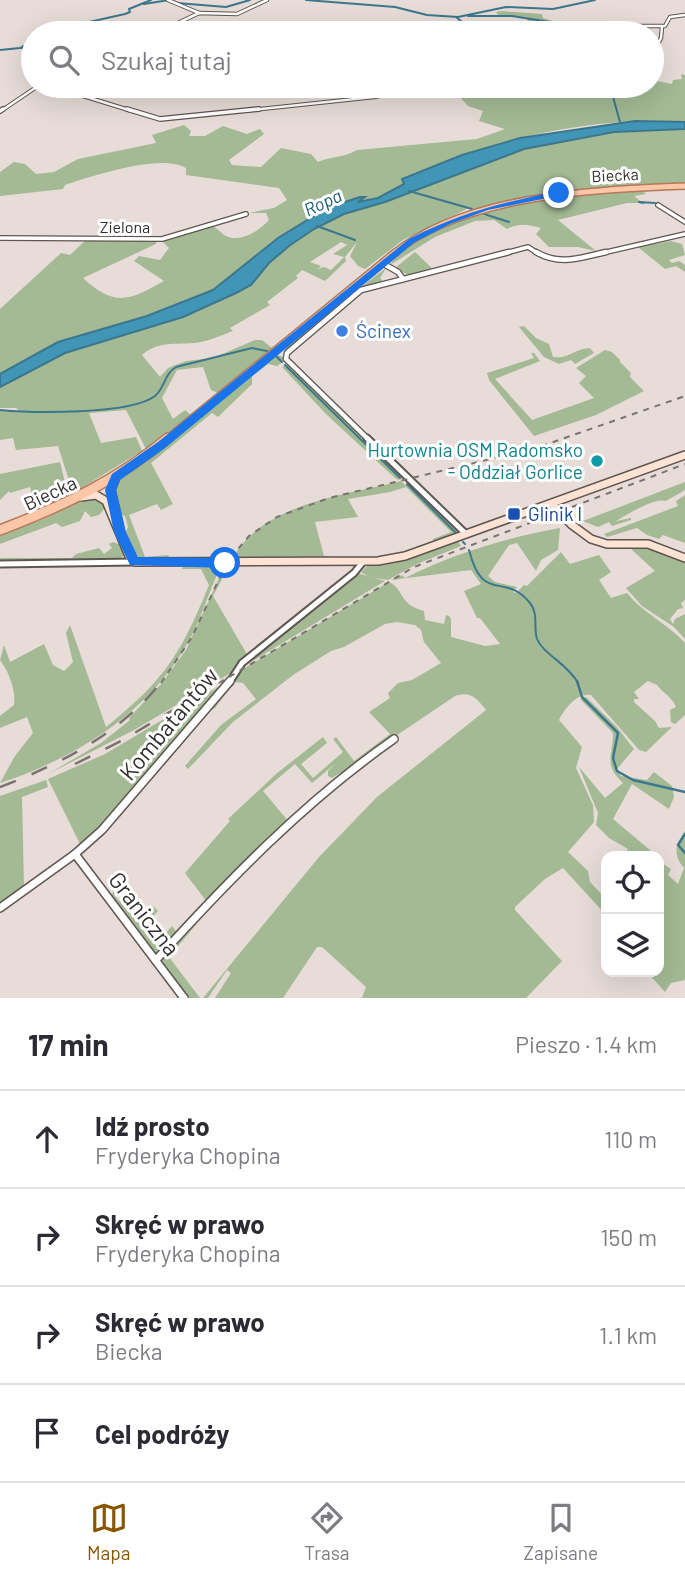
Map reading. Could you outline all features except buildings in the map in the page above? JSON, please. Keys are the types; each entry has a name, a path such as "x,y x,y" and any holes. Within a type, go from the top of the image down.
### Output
{"main road":[{"name":"Biecka","path":"16,524 116,477 161,445 382,263 412,241 436,228 503,204 575,192 685,186"},
{"name":"Biecka","path":"0,530 81,497 197,414"}],"street":[{"path":"168,0 200,13 237,14 267,0"},
{"path":"183,21 200,13"},
{"path":"664,24 670,17 685,15"},
{"path":"0,111 21,97"},
{"path":"91,98 160,119 364,98"},
{"path":"658,205 685,222"},
{"name":"Zielona","path":"0,238 162,239 246,214"},
{"path":"466,534 286,359 287,353 360,290 528,247 550,260 565,261 685,234"},
{"path":"382,263 398,272 403,279"},
{"path":"0,564 363,562 405,556 685,455"},
{"path":"116,477 111,490 120,532"},
{"path":"99,484 111,490"},
{"path":"99,484 135,562"},
{"path":"81,497 96,495 106,501"},
{"path":"552,504 572,525 591,539 607,544 648,544 685,558"},
{"name":"Kombatantów","path":"0,908 75,854 102,830 216,700 242,663 354,573 363,562"},
{"path":"156,960 209,901 310,804 394,739"},
{"name":"Graniczna","path":"75,854 184,998"}],"green space":[{"path":"496,12 542,14 543,18 553,21 528,21 527,17 498,15"},
{"path":"681,74 685,75 685,122 629,122 572,128 517,139 455,158 403,179 404,184 378,198 356,202 364,197 327,208 278,238 213,290 147,316 58,342 0,374 0,309 61,253 70,255 86,240 156,241 156,244 83,278 104,294 123,298 132,296 164,281 134,261 139,256 160,260 169,248 163,242 211,225 226,236 244,237 269,220 266,213 249,213 274,208 287,200 279,188 186,175 186,168 160,163 109,172 65,185 63,189 0,196 0,172 14,162 25,164 36,174 54,172 78,159 156,143 152,135 184,125 191,131 189,136 205,136 223,126 247,134 260,129 264,134 229,160 232,165 261,167 281,148 311,154 318,162 357,150 477,139 505,129 479,121 483,111 468,106 461,98 664,98 664,82 672,84 673,80 682,79"},
{"path":"685,129 685,184 558,192 476,209 469,208 403,240 365,269 358,266 350,256 357,242 345,257 346,261 325,281 302,270 296,276 298,278 267,302 270,305 230,328 233,331 201,342 156,347 142,355 160,377 168,368 186,361 213,358 255,340 262,340 272,348 218,393 211,390 203,367 177,370 162,398 173,419 185,410 191,415 146,449 126,410 89,413 101,443 136,437 142,451 73,493 58,446 16,450 13,438 0,440 0,411 19,411 16,408 0,408 0,388 8,384 9,380 65,353 183,317 236,293 251,285 269,263 289,246 314,229 344,214 385,202 523,149 614,132","holes":["341,242 347,245 333,254 344,257 331,270 324,267 318,269 321,266 310,262"]},
{"path":"642,190 646,194 634,196 643,203 627,203 558,220 596,251 578,247 549,247 536,234 541,228 519,225 507,229 494,220 475,221 435,237 390,265 406,249 443,228 478,213 487,217 481,212 531,199"},
{"path":"671,241 682,244 685,255 669,260 685,265 685,272 676,266 665,269 638,247"},
{"path":"415,252 434,270 410,276 395,268"},
{"path":"386,268 380,278 385,283 360,290 288,350 281,348"},
{"path":"524,326 536,338 549,344 553,357 563,357 590,348 594,353 575,364 571,360 559,364 544,357 519,327"},
{"path":"605,350 612,352 620,360 631,373 630,377 644,391 596,415 534,436 489,380 487,373 534,358 531,353 534,353 540,361 495,379 532,420 594,398 579,383 586,376 576,368"},
{"path":"276,354 284,358 284,361 277,366 268,364 252,376 252,384 218,417 212,413 151,463 173,504 161,510 157,504 129,515 145,557 169,555 168,558 139,558 125,534 128,527 125,516 120,515 114,487 116,482 154,455"},
{"path":"289,364 405,477 398,480 395,478 326,414 282,367"},
{"path":"60,462 68,495 37,510 30,487 10,493 9,491 0,500 0,474"},
{"path":"401,481 405,485 410,482 458,533 434,541 433,539 451,532 406,487 348,499 358,517 315,522 324,556 349,558 233,558 247,539 285,513 332,497"},
{"path":"685,482 685,490 666,501 648,504 616,521 631,520 612,526 609,522 598,527 583,521"},
{"path":"685,495 685,543 663,535 659,539 637,528 607,537 604,534 678,506 676,501"},
{"path":"88,497 104,502 104,509 99,515 91,517 85,511 80,521 62,527 56,523 0,544 0,533 44,519"},
{"path":"560,528 558,550 541,560 536,571 517,543 509,545 488,576 495,582 517,587 513,592 516,593 524,585 527,586 561,552 570,564 599,555 611,572 599,580 611,598 627,593 685,643 685,715 675,724 671,722 670,710 676,707 657,685 648,681 634,692 639,699 634,699 634,702 659,728 672,727 646,752 639,750 591,695 576,699 559,720 582,747 576,768 593,805 594,822 568,852 588,871 590,882 601,894 601,910 563,868 545,879 515,907 562,961 526,998 362,998 366,987 322,947 317,947 283,998 215,998 231,973 227,970 208,998 203,998 319,857 377,797 486,710 473,697 465,694 455,696 375,750 320,793 342,772 332,778 328,776 328,771 335,764 312,783 295,764 263,791 289,822 207,902 185,873 230,821 228,819 276,774 323,737 327,743 301,764 313,778 343,752 333,739 336,737 354,761 390,734 369,712 390,698 388,693 398,683 412,680 441,663 424,642 421,630 415,625 397,622 385,624 344,647 331,651 293,675 233,722 188,769 185,766 221,725 256,699 243,683 235,682 214,709 212,708 238,672 389,582 410,605 424,611 425,620 444,624 446,615 449,616 451,637 485,646 500,644 480,618 477,618 464,591 481,584 471,570 391,580 402,575 405,578 481,547"},
{"path":"458,541 461,546 417,564 388,580 369,577 361,572 368,565 400,561"},
{"path":"113,542 121,545 126,554 117,561 0,562 0,558 72,558 76,554 99,548 104,554 112,548 109,544"},
{"path":"631,549 655,550 685,562 685,600 681,603 683,608 678,609 670,619 673,624 675,619 685,614 685,639 674,627 642,606 626,588 655,571"},
{"path":"222,565 190,639 174,665 133,710 109,729 57,760 0,783 15,756 33,733 27,717 0,728 0,716 14,705 11,681 0,660 4,645 10,662 44,644 53,665 64,671 73,662 66,633 70,625 106,727 157,680 180,648 189,630 209,585 201,569 182,569 183,567"},
{"path":"225,565 231,565 232,568 228,568 213,596 248,656 234,671 134,730 48,774 101,743 130,720 161,684 186,650"},
{"path":"357,573 385,581 241,668"},
{"path":"228,681 81,846 48,779 105,754"},
{"path":"586,697 616,726 634,749 617,769 621,776 647,780 654,772 672,786 674,797 669,809 632,784 613,819 651,851 627,851 628,849 609,838 596,825 598,813 579,767 605,798 623,783 613,771 610,760 613,733 580,699"},
{"path":"46,780 48,787 22,797 24,888 0,906 0,796"},
{"path":"685,831 685,980 671,983 665,992 652,977 664,977 664,864 671,869 668,875 678,884 684,868 678,859 679,841"},
{"path":"115,890 114,895 138,922 153,906 158,911 143,927 157,943 172,926 178,934 160,955 155,954 110,896"},
{"path":"209,909 169,957 200,998 187,998 162,963 163,958"}],"water":[{"path":"635,121 685,122 685,129 614,132 524,149 385,202 344,214 314,229 289,246 269,263 251,285 236,293 183,317 65,353 0,387 0,374 58,342 147,316 213,290 278,238 327,208 360,197 365,197 358,202 378,198 404,184 402,179 462,155 520,138"}],"waterway":[{"path":"94,21 125,14 130,12 129,9 151,0"},
{"path":"144,4 169,0"},
{"path":"177,3 226,7 250,0"},
{"path":"306,0 395,7 427,15 458,17 506,7 553,9 595,0"},
{"path":"468,16 512,16 544,21"},
{"path":"456,17 461,21"},
{"path":"0,50 21,47"},
{"path":"613,98 620,122"},
{"path":"409,191 472,209"},
{"path":"643,203 639,202 655,203"},
{"path":"481,213 509,222"},
{"name":"Ropa","path":"317,226 355,240"},
{"path":"0,410 56,412 125,407 155,396 169,373 176,367 252,348 267,351"},
{"path":"275,355 282,362"},
{"path":"285,365 400,478"},
{"path":"407,484 455,532"},
{"path":"469,550 481,577 488,583 511,589 530,603 540,644 577,682"},
{"path":"577,682 582,697 618,733 613,758 617,771 633,780 685,792"},
{"path":"685,834 678,845 685,853"}],"railway":[{"path":"161,683 192,637 227,562 249,536 277,517 329,498 536,448 685,396"},
{"path":"219,683 414,567 685,464"},
{"path":"0,787 45,768 88,745 128,716 162,681"},
{"path":"75,764 121,741 222,681"}],"place":[{"name":"Ścinex","path":"342,331"},
{"name":"Hurtownia OSM Radomsko - Oddział Gorlice","path":"597,461"},
{"name":"Glinik I","path":"514,514"}],"route":[{"path":"225,563 135,562 120,532 111,490 116,477 161,445 399,249 447,223 486,208 559,193"}]}
